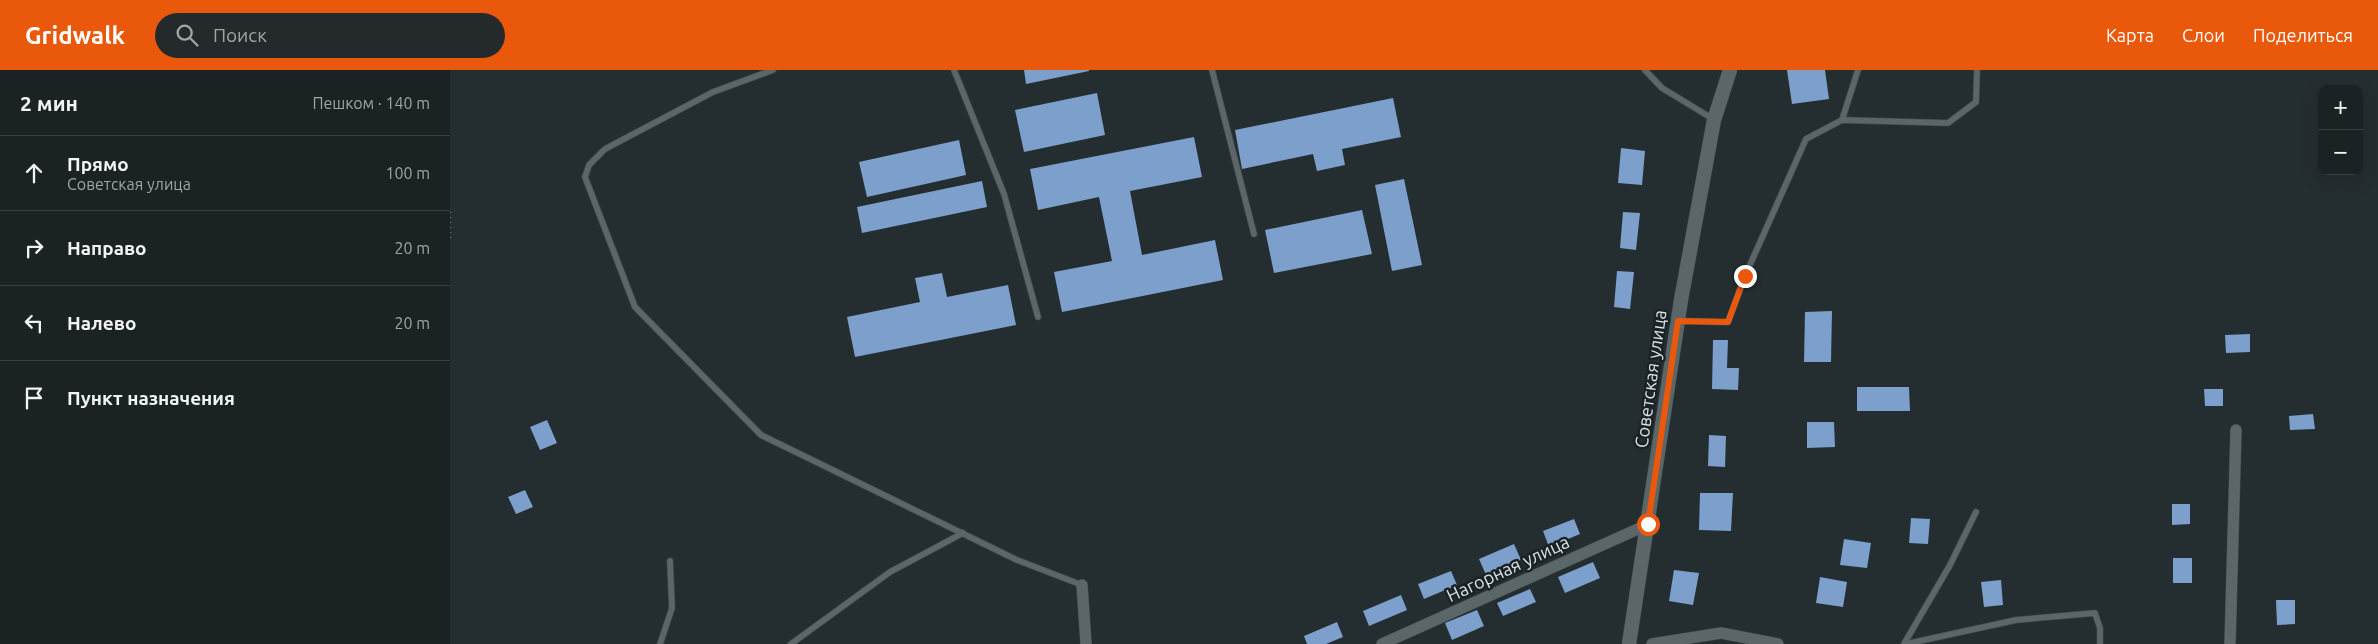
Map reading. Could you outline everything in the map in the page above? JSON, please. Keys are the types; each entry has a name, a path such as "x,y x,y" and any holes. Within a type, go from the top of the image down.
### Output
{"street":[{"name":"Советская улица","path":"1630,644 1678,321 1714,120 1730,70"},
{"path":"2230,644 2236,430"},
{"name":"Нагорная улица","path":"1382,644 1648,524"},
{"path":"1082,585 1086,644"},
{"path":"1652,644 1721,633 1778,644"}],"lane":[{"path":"773,70 713,92 605,149 589,166 585,177 635,307 761,435 1017,560 1082,585"},
{"path":"954,70 1004,194 1038,317"},
{"path":"1212,70 1254,234"},
{"path":"1645,70 1662,88 1714,120"},
{"path":"1842,120 1858,70"},
{"path":"1678,321 1728,322 1745,276 1806,139 1842,120 1948,123 1976,102 1977,70"},
{"path":"1905,644 1950,565 1976,512"},
{"path":"791,644 890,572 962,533"},
{"path":"660,644 672,608 670,561"},
{"path":"1905,644 2016,620 2095,613 2100,628 2100,644"}],"path":[{"path":"450,212 450,240"}],"building":[{"path":"1024,70 1089,70 1089,71 1026,84"},
{"path":"1787,70 1825,70 1829,99 1792,104"},
{"path":"1097,93 1105,135 1024,152 1015,110"},
{"path":"1393,98 1401,137 1342,149 1345,165 1317,171 1313,154 1242,169 1235,130"},
{"path":"1194,137 1202,177 1130,191 1142,255 1215,240 1223,280 1062,312 1054,272 1112,261 1099,197 1038,210 1030,169"},
{"path":"959,140 966,175 867,197 859,162"},
{"path":"1621,148 1645,151 1642,185 1618,183"},
{"path":"1404,179 1422,265 1392,271 1375,185"},
{"path":"982,181 987,207 862,233 857,207"},
{"path":"1362,210 1372,254 1274,273 1265,230"},
{"path":"1623,212 1640,213 1636,250 1620,248"},
{"path":"1617,271 1634,272 1630,309 1614,307"},
{"path":"942,273 947,297 1008,285 1016,325 855,357 847,317 920,302 915,278"},
{"path":"1832,311 1831,362 1804,362 1805,312"},
{"path":"2250,334 2250,352 2226,353 2225,335"},
{"path":"1713,340 1728,340 1727,368 1739,368 1738,390 1712,389"},
{"path":"1857,387 1909,387 1910,411 1857,411"},
{"path":"2204,389 2223,389 2223,406 2205,406"},
{"path":"2313,414 2315,429 2290,430 2289,416"},
{"path":"547,420 557,443 540,450 530,427"},
{"path":"1807,422 1834,422 1835,447 1807,448"},
{"path":"1709,435 1726,436 1725,467 1708,466"},
{"path":"525,490 533,507 516,514 508,497"},
{"path":"1700,493 1733,493 1731,531 1699,530"},
{"path":"2172,504 2190,504 2190,524 2172,525"},
{"path":"1911,518 1930,519 1928,544 1909,543"},
{"path":"1574,519 1580,534 1549,547 1543,531"},
{"path":"1844,539 1871,543 1867,568 1840,565"},
{"path":"1514,544 1521,560 1486,575 1479,559"},
{"path":"2173,558 2192,558 2192,583 2173,583"},
{"path":"1593,562 1600,578 1565,593 1558,577"},
{"path":"1674,570 1699,573 1693,605 1669,601"},
{"path":"1451,571 1457,585 1424,599 1418,584"},
{"path":"1820,577 1847,582 1843,607 1816,603"},
{"path":"2001,580 2003,605 1984,607 1981,582"},
{"path":"1530,589 1536,602 1503,616 1497,603"},
{"path":"1401,595 1407,610 1369,626 1363,611"},
{"path":"2276,600 2295,600 2295,624 2277,625"},
{"path":"1477,610 1484,626 1452,640 1445,623"},
{"path":"1337,622 1343,637 1326,644 1307,644 1304,636"}],"route":[{"path":"1648,524 1678,321 1728,322 1745,276"}]}
